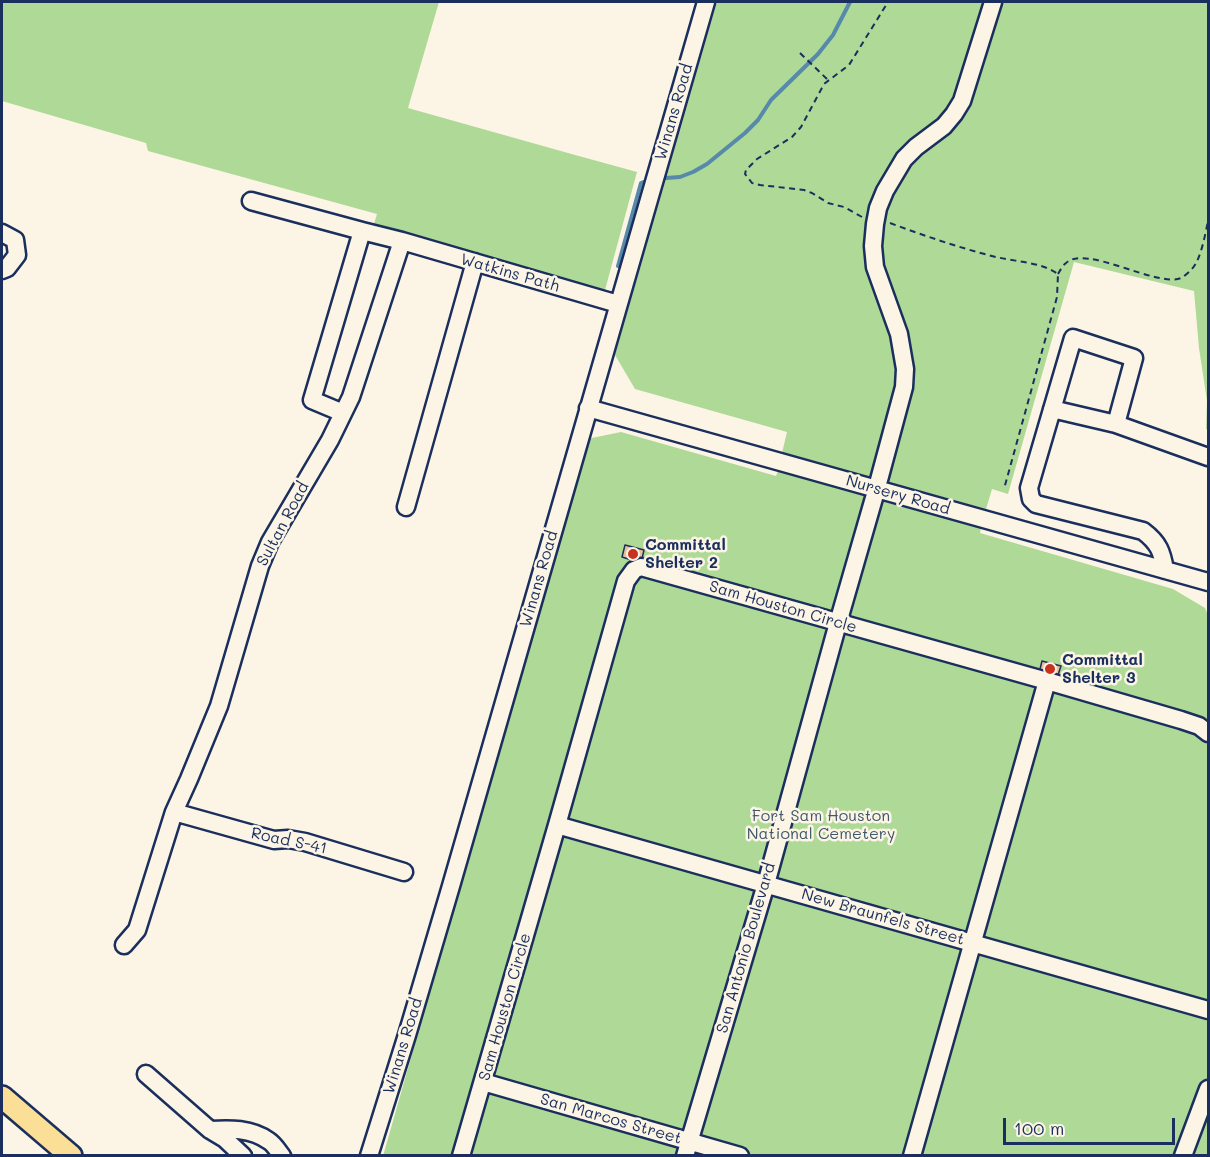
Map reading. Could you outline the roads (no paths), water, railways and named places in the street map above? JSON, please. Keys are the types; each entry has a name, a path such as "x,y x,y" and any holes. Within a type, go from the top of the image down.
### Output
{"main road":[{"path":"2,1097 62,1152"}],"street":[{"name":"Winans Road","path":"369,1155 447,897 706,2"},
{"path":"879,480 902,396 905,369 899,334 875,267 873,246 878,208 904,159 944,126 963,101 993,2"},
{"name":"Watkins Path","path":"251,201 402,241 618,304"},
{"path":"343,412 312,400 362,231"},
{"path":"2,233 15,240 17,255 7,268 2,270"},
{"name":"Sultan Road","path":"124,945 137,930 174,812 219,706 260,566 270,542 330,440 351,397 402,241"},
{"path":"406,507 475,262"},
{"path":"1116,424 1134,358 1073,338 1029,488 1031,499 1036,504 1143,531 1153,538 1161,551 1166,570"},
{"name":"Nursery Road","path":"588,408 1209,582"},
{"path":"1052,409 1116,424 1209,457"},
{"name":"San Antonio Boulevard","path":"687,1148 766,884 874,498"},
{"name":"Sam Houston Circle","path":"461,1155 626,581 634,570 641,567 648,568 1047,681 1191,723 1209,733"},
{"path":"912,1155 1047,681"},
{"name":"Road S-41","path":"174,812 274,840 288,839 305,842 404,872"},
{"name":"New Braunfels Street","path":"557,825 1209,1010"},
{"path":"146,1074 210,1130 225,1139 243,1155"},
{"name":"San Marcos Street","path":"483,1082 687,1148 740,1155"},
{"path":"1183,1155 1209,1089"},
{"path":"210,1130 244,1130 269,1141 282,1155"}],"waterway":[{"path":"666,178 680,177 693,172 707,164 745,133 758,120 771,100 818,54 833,35 850,2"},
{"path":"618,266 641,183 646,181"}],"place":[{"name":"Committal Shelter 2","path":"633,554"},
{"name":"Committal Shelter 3","path":"1050,669"}],"park label":[{"name":"Fort Sam Houston National Cemetery","path":"821,825"}]}
